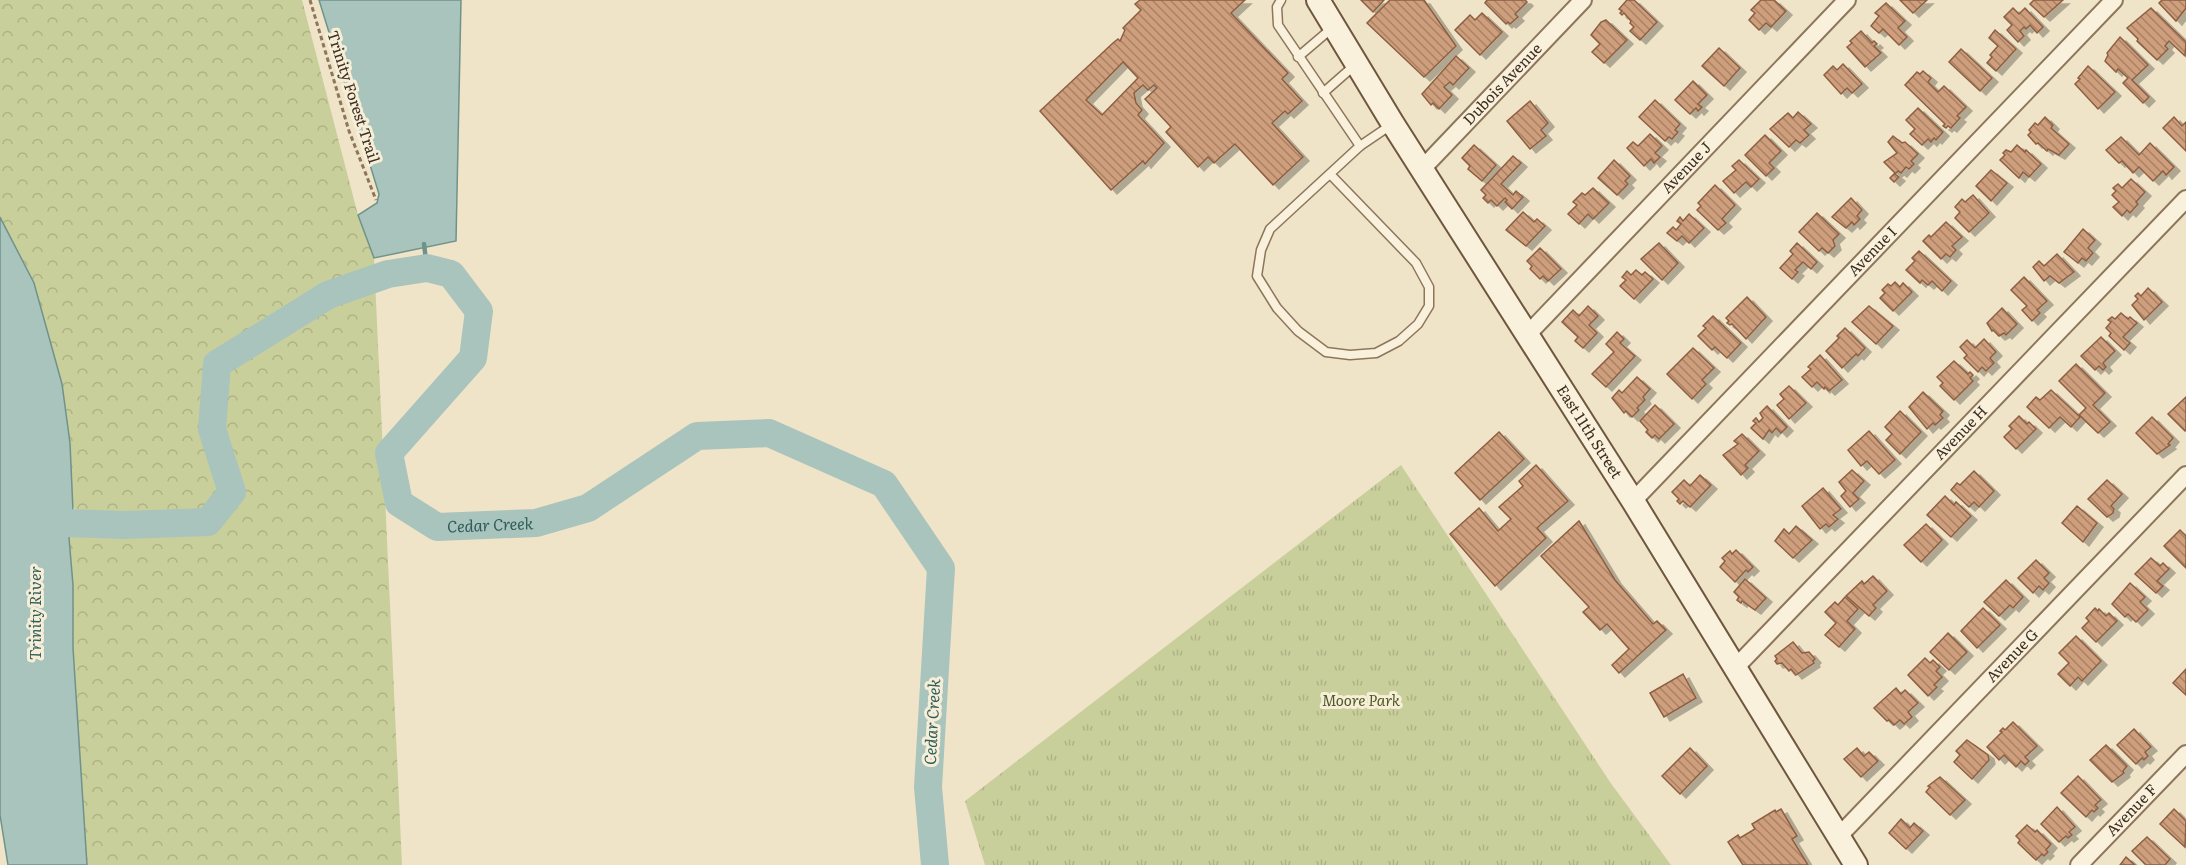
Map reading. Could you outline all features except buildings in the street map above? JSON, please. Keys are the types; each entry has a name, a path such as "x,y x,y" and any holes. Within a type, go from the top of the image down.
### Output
{"street":[{"name":"East 11th Street","path":"1318,0 1393,124 1633,501 1856,865"},
{"name":"Dubois Avenue","path":"1422,169 1583,0"},
{"name":"Avenue J","path":"1527,335 1846,0"},
{"name":"Avenue I","path":"1633,501 2114,0"},
{"name":"Avenue H","path":"1735,668 2186,199"},
{"name":"Avenue G","path":"1839,837 2186,475"},
{"name":"Avenue F","path":"2079,865 2186,754"}],"lane":[{"path":"1281,0 1278,7 1278,25 1360,146"},
{"path":"1298,57 1333,26"},
{"path":"1323,93 1356,64"},
{"path":"1330,174 1416,263 1429,287 1429,306 1418,324 1399,341 1376,353 1350,355 1326,352 1298,331 1277,308 1257,276 1261,250 1270,229 1360,146 1393,124"}],"path":[{"name":"Trinity Forest Trail","path":"310,0 349,130 376,200"}],"green space":[{"path":"0,0 302,0 358,215 374,258 402,865 66,865 52,577 77,513 44,451 0,325"},
{"name":"Moore Park","path":"1401,465 1610,782 1671,865 985,865 965,801"}],"water":[{"path":"319,0 461,0 456,241 374,258 358,215 377,203 379,194"},
{"name":"Trinity River","path":"0,217 34,283 62,384 70,443 73,511 69,538 73,585 73,648 87,865 8,865 0,815"}],"waterway":[{"path":"424,244 427,268"},
{"name":"Cedar Creek","path":"36,522 124,525 208,522 232,492 212,429 217,364 328,295 388,274 427,268 451,274 479,311 473,358 389,453 399,503 437,527 536,523 588,508 697,436 769,433 884,484 941,568 928,787 935,865"}]}
